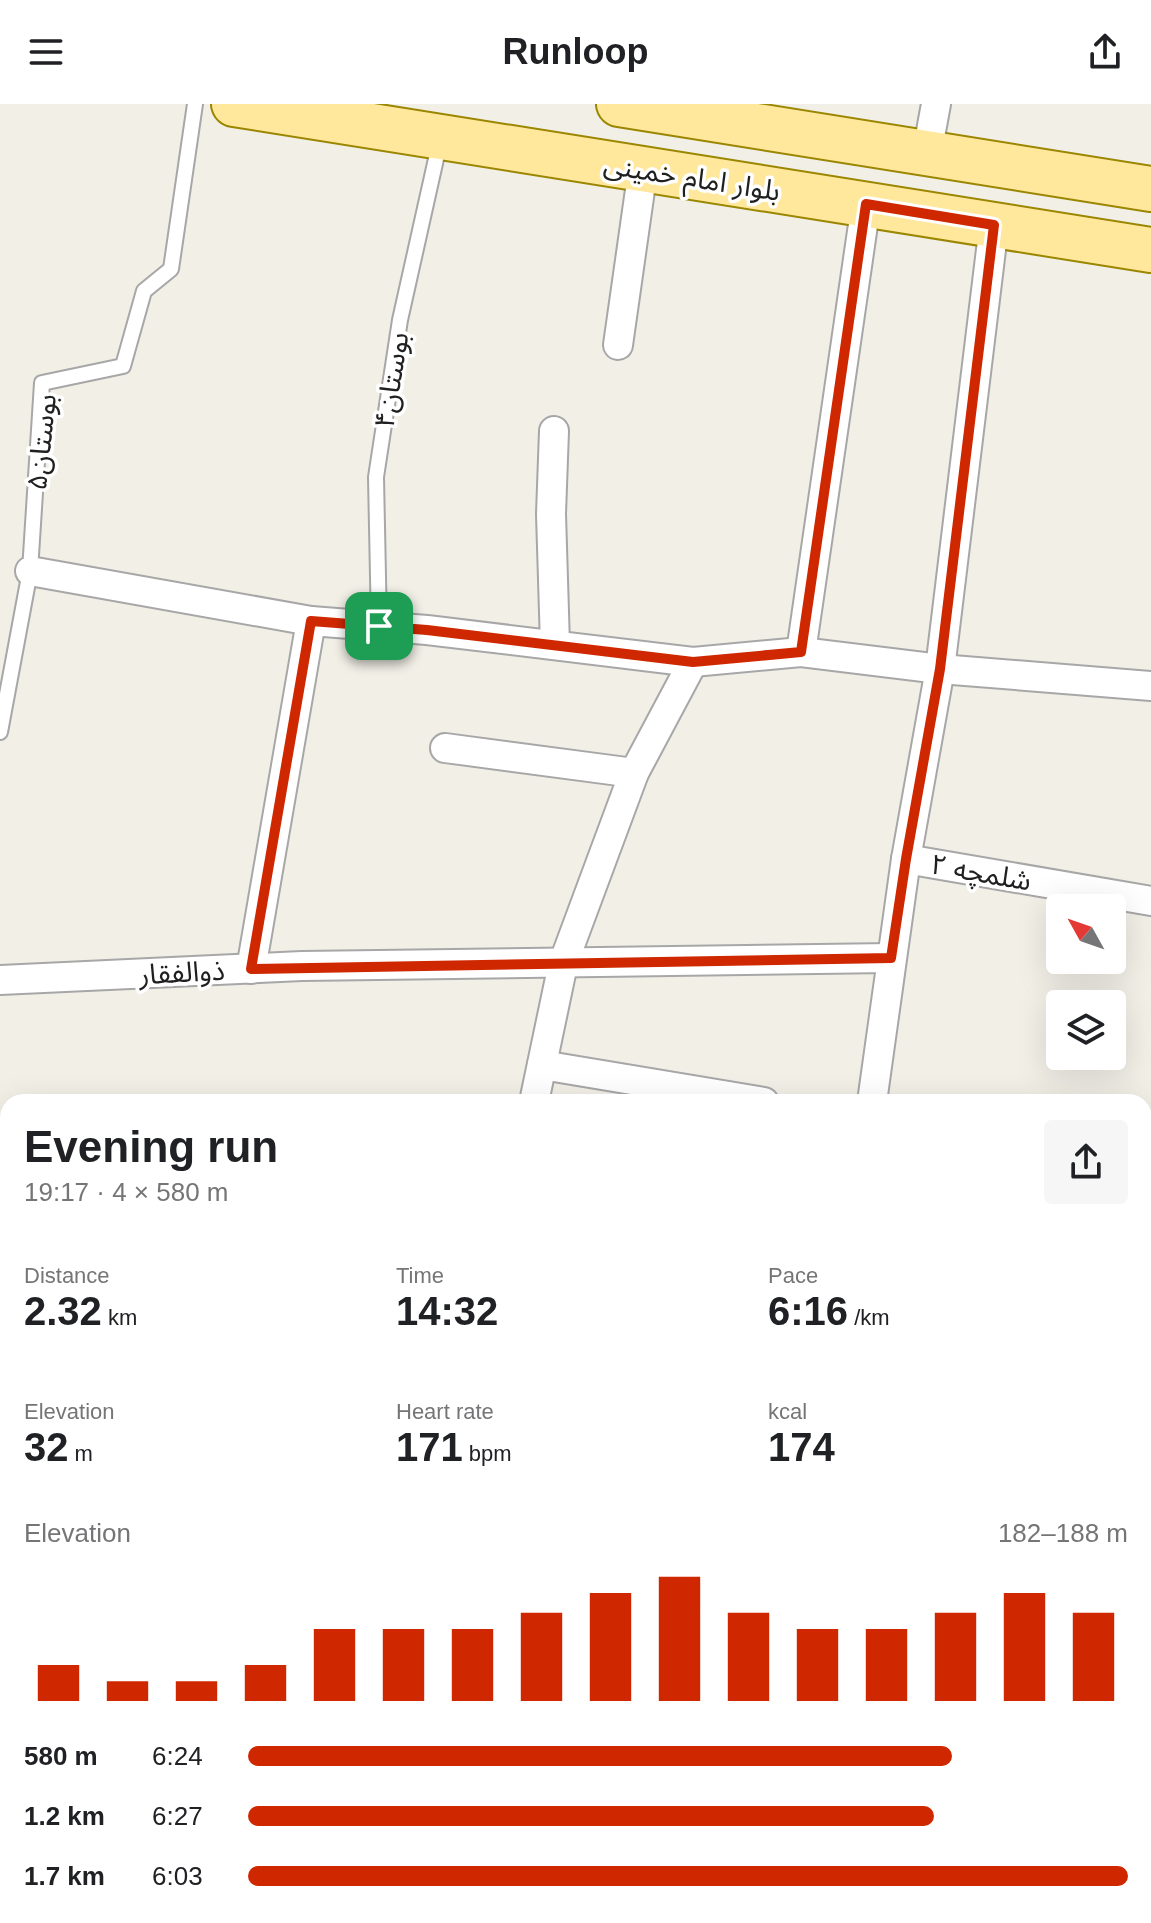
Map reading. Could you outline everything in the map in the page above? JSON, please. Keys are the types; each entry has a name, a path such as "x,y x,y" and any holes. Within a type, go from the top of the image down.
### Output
{"main road":[{"name":"بلوار امام خمینی","path":"234,104 1151,250"},
{"path":"621,104 1151,189"}],"street":[{"path":"927,153 936,104"},
{"path":"618,345 643,169"},
{"path":"801,652 866,204"},
{"path":"873,1094 906,859 940,669 994,225"},
{"path":"554,431 551,514 555,645"},
{"path":"30,571 311,621 693,662 801,652 940,669 1151,686"},
{"path":"251,969 311,621"},
{"path":"536,1094 563,964 634,773 693,662"},
{"path":"445,748 634,773"},
{"name":"شلمچه ۲","path":"906,859 1151,901"},
{"name":"ذوالفقار","path":"0,980 251,969 891,958"},
{"path":"542,1065 711,1094"}],"lane":[{"name":"بوستان۵","path":"30,571 42,383 123,366 144,291 171,269 195,104"},
{"name":"بوستان۴","path":"379,626 376,477 400,320 441,137"},
{"path":"0,732 30,571"}],"route":[{"path":"866,204 994,225 940,669 891,958 251,969 311,621 379,626 693,662 801,652 866,204"}]}
